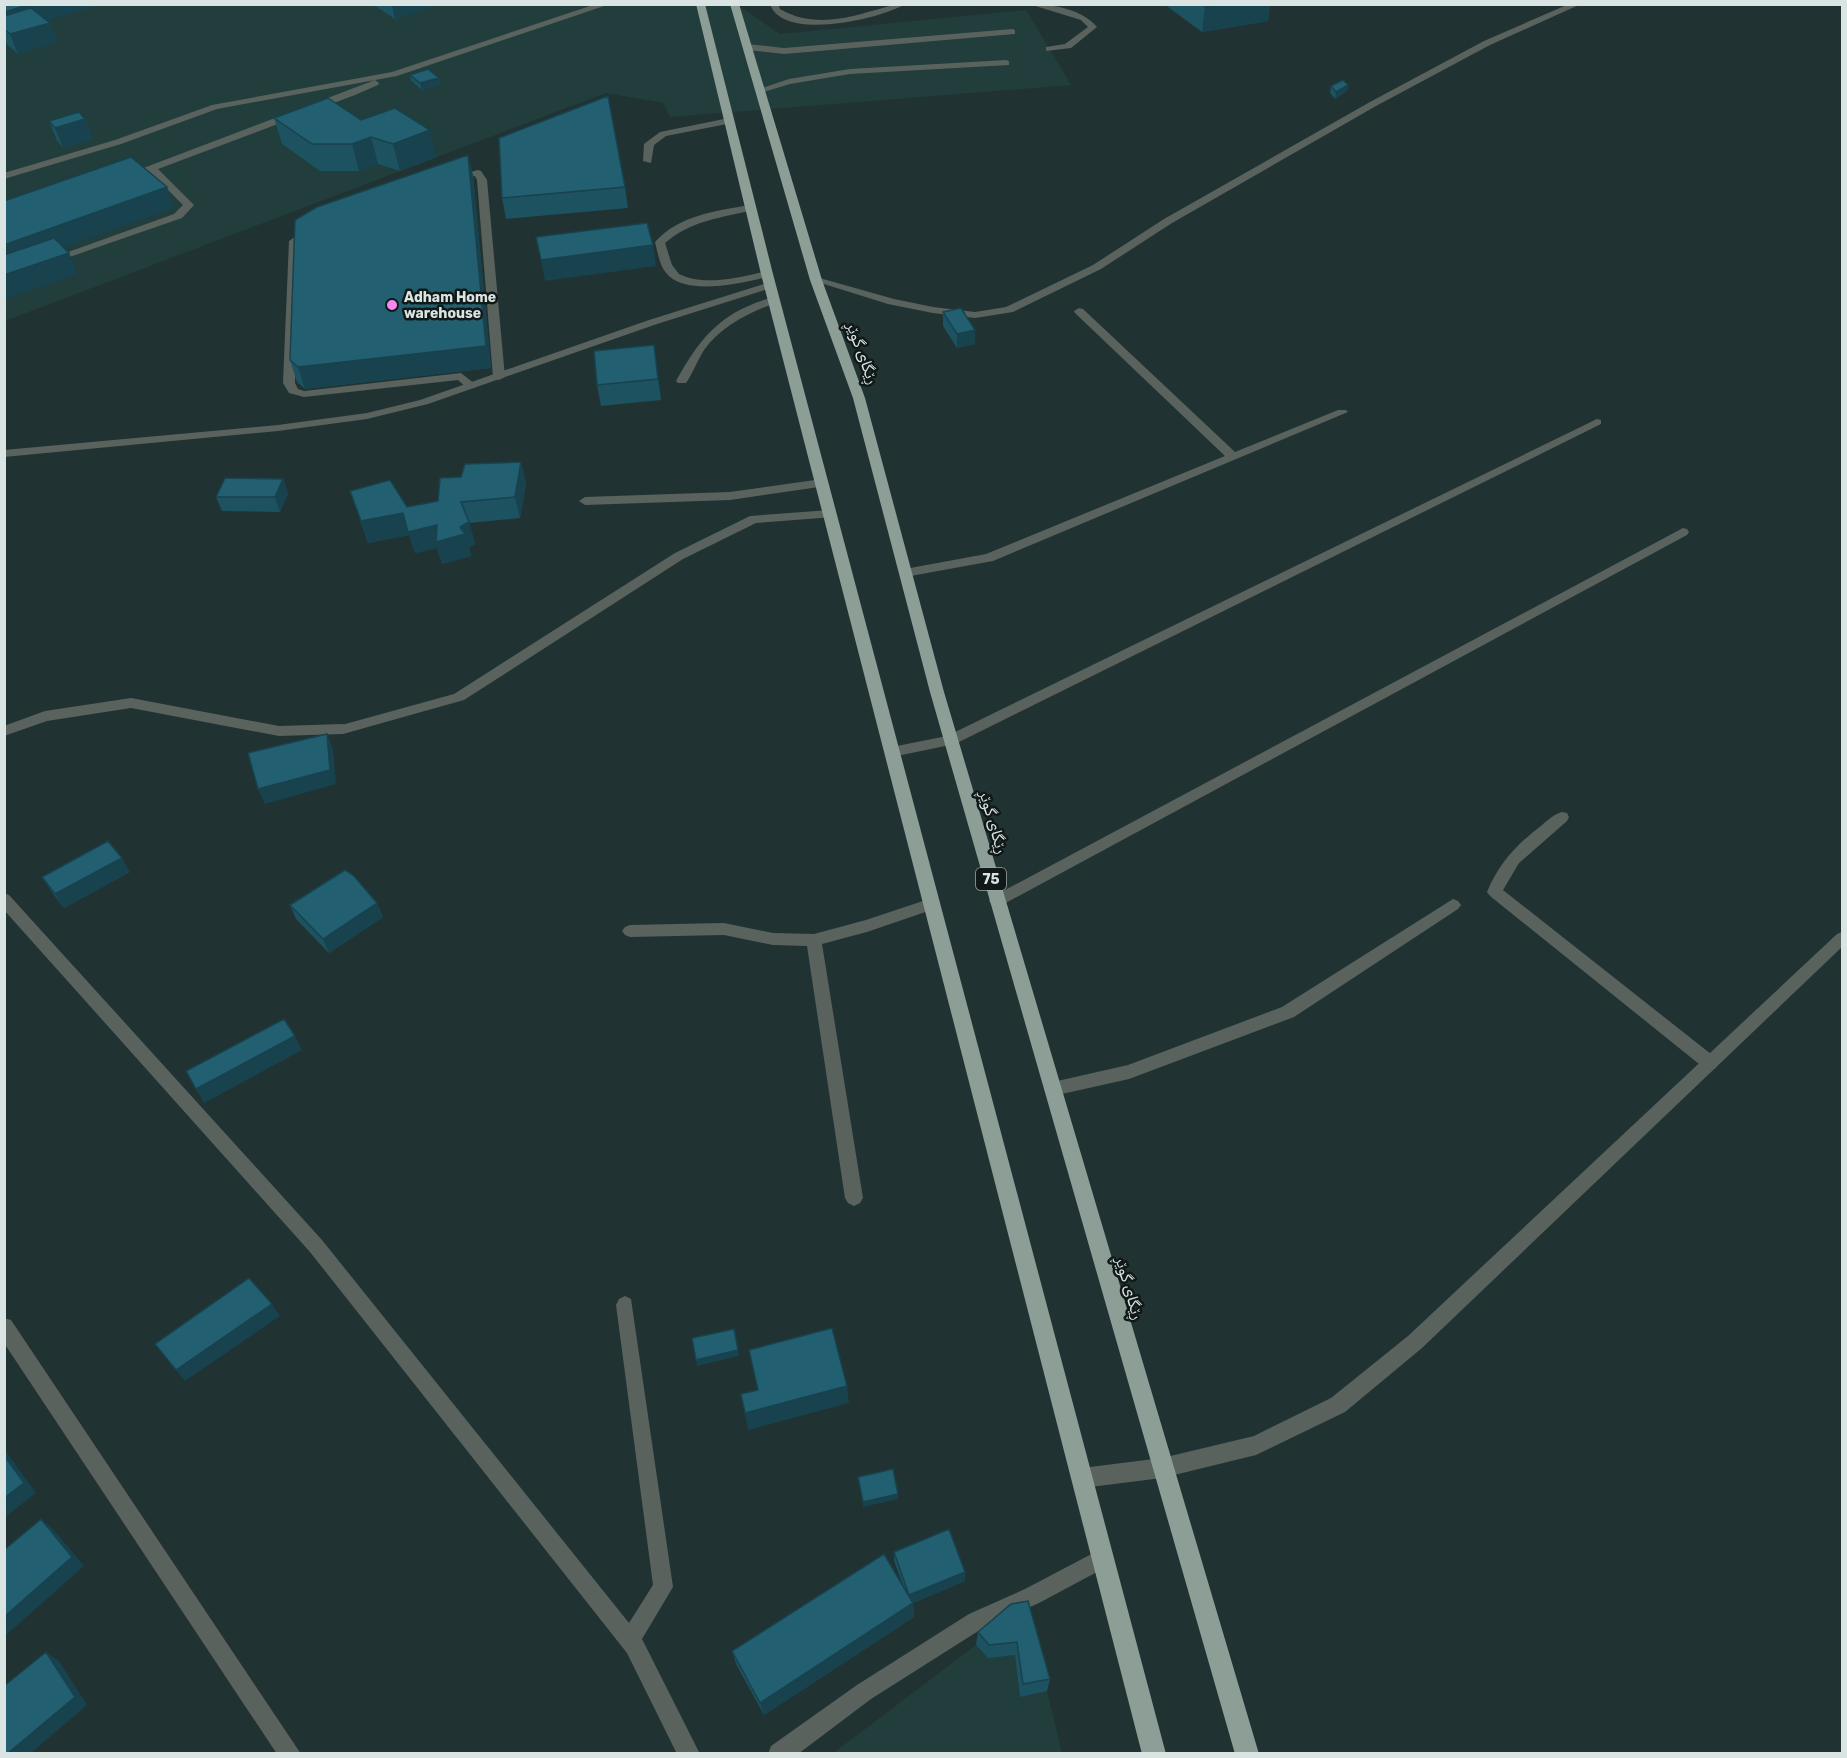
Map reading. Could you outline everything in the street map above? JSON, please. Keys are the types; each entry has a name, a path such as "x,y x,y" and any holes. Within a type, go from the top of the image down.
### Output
{"highway":[{"path":"700,4 770,286 1154,1754"},
{"name":"ڕێگای گوێڕ","path":"734,4 816,280 859,398 950,740 1247,1754"}],"street":[{"path":"121,179 352,93 394,74 606,4"},
{"path":"774,4 776,10 789,17 825,22 861,17 901,4"},
{"path":"1033,4 1084,18 1090,24"},
{"path":"1049,49 1068,46 1093,27 1084,4"},
{"path":"816,280 892,302 933,310 975,315 1009,310 1096,267 1167,221 1373,104 1487,43 1577,4"},
{"path":"747,47 784,51 1011,32"},
{"path":"760,90 784,82 826,74 1006,63"},
{"path":"6,174 118,142 215,107 394,74"},
{"path":"648,161 649,144 663,134 729,121"},
{"path":"38,265 178,216 189,205 153,169"},
{"path":"446,181 469,173 478,173 482,180 499,377"},
{"path":"750,208 693,220 673,229 660,242 668,267 676,277 698,283 728,282 770,286"},
{"path":"322,223 294,241 289,383 293,391 304,394 461,376 471,386"},
{"path":"4,454 329,422 367,416 424,402 653,322 770,286"},
{"path":"682,381 701,346 727,323 749,308 770,286"},
{"path":"1079,311 1233,457"},
{"path":"905,573 989,558 1342,412"},
{"path":"892,752 950,740 1597,422"},
{"path":"585,501 730,496 822,483"},
{"path":"4,731 45,716 131,703 279,731 343,729 459,697 679,556 754,519 830,514"},
{"path":"997,901 1683,532"},
{"path":"1562,817 1514,856 1499,877 1495,892 1710,1063"},
{"path":"4,898 316,1246 626,1634 689,1754"},
{"path":"630,931 724,929 772,939 814,940 867,926 932,904"},
{"path":"1053,1089 1129,1072 1287,1012 1453,905"},
{"path":"1082,1478 1162,1468 1256,1445 1338,1405 1415,1342 1842,938"},
{"path":"814,940 854,1198"},
{"path":"625,1305 663,1587 637,1631 626,1634"},
{"path":"4,1326 290,1754"},
{"path":"779,1754 864,1692 976,1621 1032,1596 1103,1557"}],"shaded area":[{"path":"736,4 780,34 1026,10 1071,85 670,117 663,103 606,93 5,321 5,5"},
{"path":"1009,1617 1047,1691 1062,1753 832,1754 976,1645"}],"building":[{"path":"4,4 31,4 4,12"},
{"path":"1202,4 1218,4 1205,7"},
{"path":"31,8 50,23 10,34 4,29 4,16"},
{"path":"428,69 439,78 420,83 410,75"},
{"path":"1343,80 1348,85 1336,92 1331,86"},
{"path":"608,96 625,187 502,198 499,138"},
{"path":"328,98 361,120 395,108 430,130 393,144 371,137 352,144 312,144 274,118"},
{"path":"79,112 85,119 55,128 49,121"},
{"name":"Adham Home warehouse","path":"468,155 486,346 298,367 290,360 295,220 317,207"},
{"path":"131,157 167,187 4,245 4,201"},
{"path":"647,223 653,245 541,260 536,237"},
{"path":"54,238 69,253 4,275 4,255"},
{"path":"961,308 975,330 957,334 943,312"},
{"path":"654,345 658,379 597,385 594,351"},
{"path":"521,462 515,497 461,502 469,522 460,527 465,534 436,542 437,525 408,532 403,513 361,521 350,491 390,480 407,507 438,501 440,478 461,477 465,464"},
{"path":"225,478 283,479 275,497 216,497"},
{"path":"327,734 330,770 258,789 248,753"},
{"path":"108,841 122,858 55,894 42,877"},
{"path":"345,870 354,876 377,903 323,939 290,905"},
{"path":"284,1019 295,1036 196,1089 186,1071"},
{"path":"249,1278 272,1304 176,1370 155,1344"},
{"path":"832,1328 847,1386 745,1413 741,1394 758,1390 749,1350"},
{"path":"734,1329 738,1350 696,1360 692,1338"},
{"path":"4,1455 24,1483 4,1498"},
{"path":"893,1469 898,1494 863,1502 858,1477"},
{"path":"41,1519 72,1557 4,1617 4,1550"},
{"path":"949,1529 965,1572 909,1595 894,1552"},
{"path":"884,1554 913,1603 760,1703 732,1651"},
{"path":"1028,1601 1050,1679 1023,1684 1017,1642 989,1645 978,1632 1011,1604"},
{"path":"46,1652 75,1697 7,1754 4,1754 4,1686"}],"place":[{"name":"Adham Home warehouse","path":"392,305"}]}
